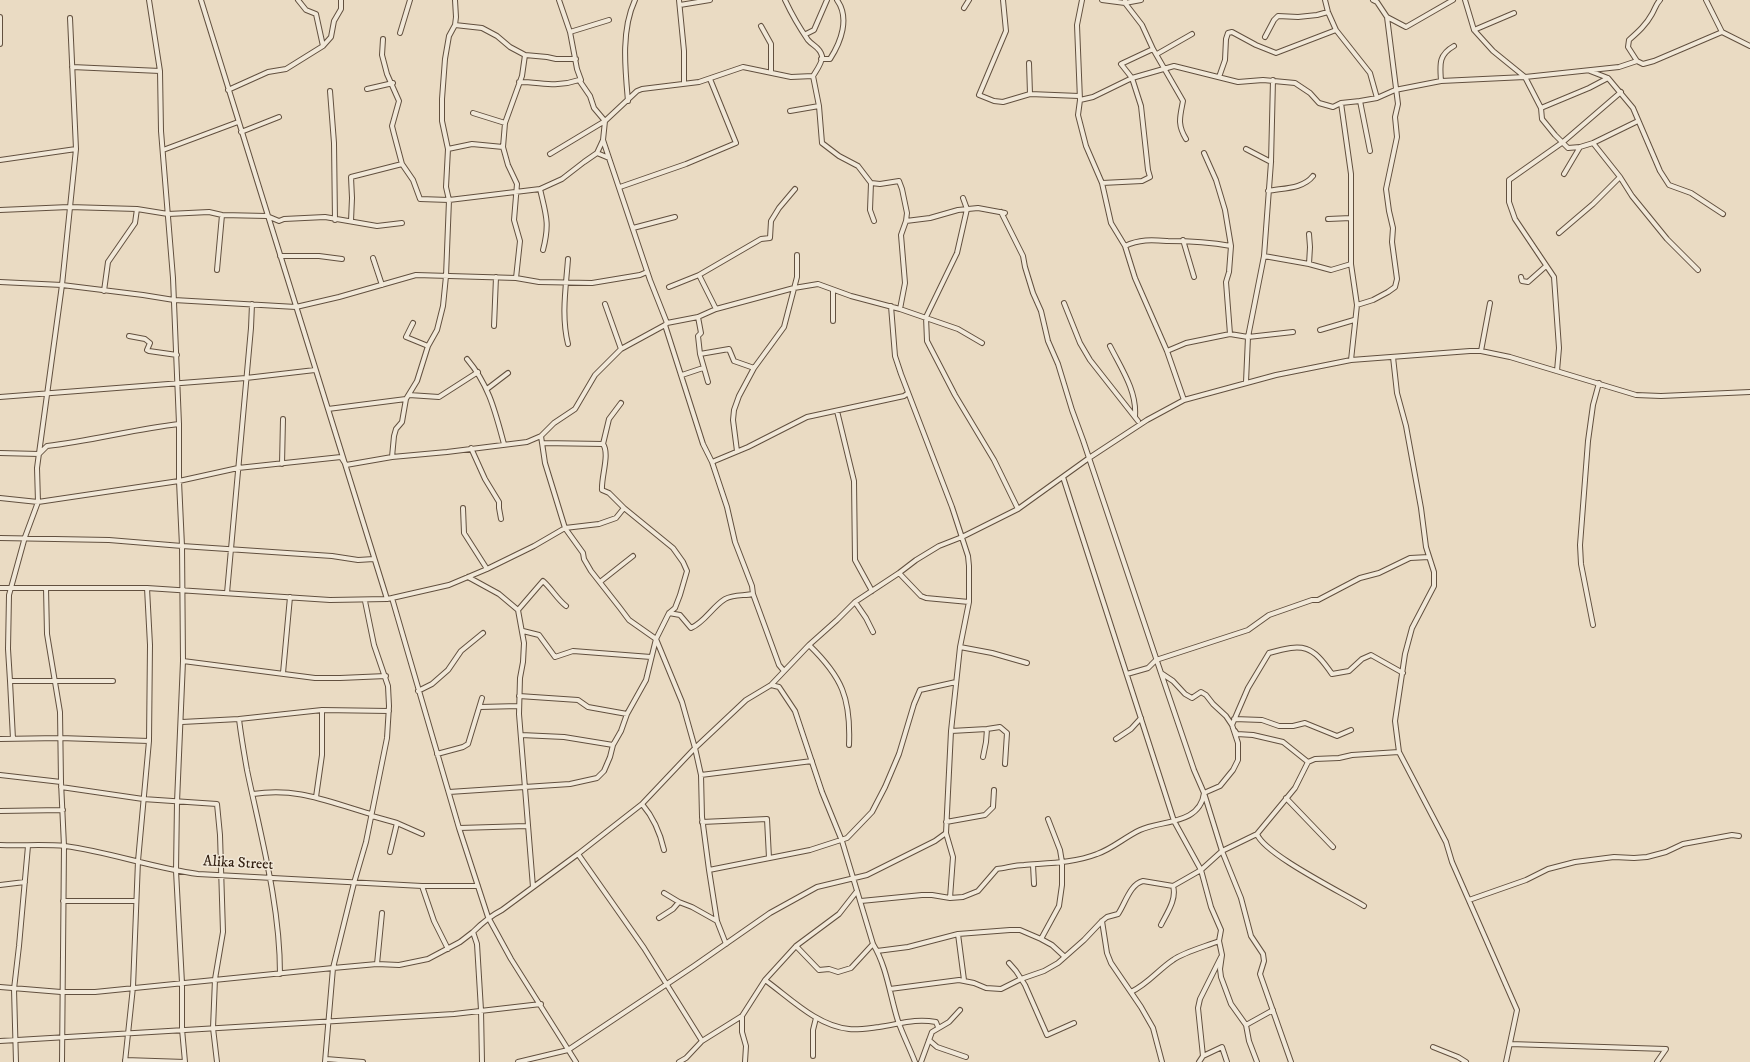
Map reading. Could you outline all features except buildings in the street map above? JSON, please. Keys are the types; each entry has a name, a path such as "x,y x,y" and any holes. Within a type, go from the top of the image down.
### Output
{"street":[{"path":"147,588 150,645 149,741 138,861 133,987 125,1061 185,1062 182,1029 182,982 176,871 177,802 182,722 183,661 182,546 178,481 178,382 174,300 160,108 160,71 149,0"},
{"path":"201,0 387,599"},
{"path":"298,0 306,10 316,14 323,46"},
{"path":"228,90 268,72 286,69 323,46 331,37 334,20 341,9 341,0"},
{"path":"400,33 410,0"},
{"path":"392,457 396,429 402,422 406,400 417,381 428,346 437,330 443,306 446,276 449,200 446,187 448,148 442,121 442,78 449,36 455,25 455,0"},
{"path":"383,39 382,54 399,101 392,126 402,164 413,180 420,199 449,200 540,189 562,179 597,153 603,140 605,121 594,108 590,96 579,80 581,80 577,69 570,32 559,0"},
{"path":"628,101 626,29 631,8 635,0"},
{"path":"679,0 684,51 684,83"},
{"path":"680,6 710,0"},
{"path":"785,0 797,25 806,34 809,41 818,47 822,56 822,59 813,76 819,106 822,143 839,156 858,166 871,183 870,210 874,221"},
{"path":"806,34 814,30 827,0"},
{"path":"822,59 830,59 842,33 844,17 842,7 837,0"},
{"path":"964,8 969,0"},
{"path":"1003,0 1006,31 979,95 994,101 1003,102 1030,94 1079,98 1093,97 1132,78 1174,66 1238,82 1274,80 1295,83 1310,93 1319,103 1332,108 1341,103 1360,102 1377,98 1395,90 1441,81 1525,77 1619,67 1637,61"},
{"path":"1082,0 1077,25 1078,115 1086,146 1102,183 1111,223 1125,246 1135,278 1167,351 1184,400"},
{"path":"1102,0 1125,2 1141,0"},
{"path":"1325,0 1328,12 1336,30 1370,73 1377,98"},
{"path":"1356,305 1373,300 1388,292 1395,287 1397,279 1392,242 1393,228 1386,189 1397,137 1395,117 1398,104 1395,90 1387,17 1377,2 1373,0"},
{"path":"1387,17 1406,27 1454,0"},
{"path":"1465,0 1474,30 1489,47 1525,77 1541,108 1542,119 1568,148 1580,147 1593,143 1638,121"},
{"path":"1660,0 1656,4 1653,13 1643,28 1629,40 1628,47 1637,61 1643,64 1654,61 1722,32"},
{"path":"1706,0 1722,32 1750,46"},
{"path":"1125,2 1142,25 1153,49 1183,100 1180,129 1186,139"},
{"path":"1265,36 1278,16 1298,17 1328,12"},
{"path":"1474,30 1514,13"},
{"path":"0,17 0,44"},
{"path":"13,739 8,649 9,595 25,537 38,502 37,468 62,285 76,149 70,18"},
{"path":"570,32 609,20"},
{"path":"455,25 482,28 497,36 510,47 525,55 556,59 576,59"},
{"path":"761,26 771,44 771,72"},
{"path":"1219,77 1225,60 1226,39 1228,33 1232,32 1256,45 1276,53 1336,30"},
{"path":"1157,54 1192,34"},
{"path":"1441,81 1440,64 1442,57 1446,50 1454,46"},
{"path":"1102,183 1142,181 1150,177 1141,106 1132,78 1121,64 1153,49"},
{"path":"516,278 520,241 514,220 516,179 508,164 503,147 505,123 519,82 525,55"},
{"path":"1029,63 1030,94"},
{"path":"72,67 160,71"},
{"path":"550,154 605,121 637,91 642,89 699,82 742,67 791,77 813,76"},
{"path":"1587,70 1608,78 1633,108 1660,171 1669,185 1691,193 1723,214"},
{"path":"1541,108 1589,88 1608,78"},
{"path":"620,187 686,164 736,142 710,79"},
{"path":"519,82 552,85 579,80"},
{"path":"1246,382 1248,337 1264,256 1271,162 1274,80"},
{"path":"367,89 393,83"},
{"path":"330,92 335,151 335,220"},
{"path":"1557,370 1559,348 1554,278 1515,219 1509,202 1508,185 1511,178 1563,142 1621,92"},
{"path":"1360,102 1370,152"},
{"path":"1341,103 1351,174 1351,264 1356,305 1351,360"},
{"path":"790,111 819,106"},
{"path":"473,113 505,123"},
{"path":"241,132 279,117"},
{"path":"163,150 238,122"},
{"path":"603,140 666,324 703,444 712,462 727,508 735,542 779,665 784,671"},
{"path":"1593,143 1667,240 1698,270"},
{"path":"448,148 472,144 503,147"},
{"path":"1564,174 1580,147"},
{"path":"0,160 76,149"},
{"path":"1246,149 1271,162"},
{"path":"597,153 609,158"},
{"path":"1204,153 1216,180 1225,210 1231,246 1229,272 1226,282 1230,334"},
{"path":"350,221 352,198 351,177 402,164"},
{"path":"1268,191 1297,186 1309,181 1313,176"},
{"path":"1559,233 1593,204 1620,177"},
{"path":"871,183 880,184 899,181 902,189 907,213 901,235 905,283 900,309"},
{"path":"540,189 548,217 543,250"},
{"path":"669,287 699,275 761,239 770,238 771,221 779,208 795,189"},
{"path":"963,198 966,209 957,253 926,317 927,341 955,395 994,460 1018,509"},
{"path":"0,210 69,207 137,209 168,214 208,212 267,216 279,221 304,217 325,217 335,220 377,226 402,223"},
{"path":"906,221 930,218 966,209 978,208 1003,212 1023,256 1025,268 1033,293 1041,310 1048,341 1058,364 1156,660 1204,794 1222,851 1241,898 1251,936 1263,954 1264,961 1260,974 1291,1062"},
{"path":"104,291 108,262 135,223 137,209"},
{"path":"217,270 222,214"},
{"path":"633,228 675,217"},
{"path":"1328,219 1351,218"},
{"path":"1309,234 1309,264"},
{"path":"1125,246 1135,241 1152,239 1206,242 1231,246"},
{"path":"1183,240 1194,277"},
{"path":"737,451 733,420 734,410 739,396 754,368 784,327 797,277 797,255"},
{"path":"280,256 319,256 342,259"},
{"path":"1264,256 1309,264 1331,270 1351,264"},
{"path":"373,258 382,285"},
{"path":"568,259 565,329 568,344"},
{"path":"1522,277 1525,283 1528,282 1546,266"},
{"path":"0,282 62,285 174,300 296,307 339,297 416,275 496,277 516,278 539,282 592,283 640,275 647,272"},
{"path":"640,275 650,280"},
{"path":"699,275 716,309"},
{"path":"494,326 496,277"},
{"path":"346,465 392,457 527,442 541,436 554,423 575,409 595,375 621,349 666,324 698,317 716,309 794,288 818,284 833,290 926,317 958,329 982,343"},
{"path":"833,290 833,321"},
{"path":"1064,303 1080,343 1090,360 1136,419 1146,420"},
{"path":"1481,351 1490,303"},
{"path":"227,593 252,304"},
{"path":"605,304 621,349"},
{"path":"891,306 895,356 952,507 969,561 969,602 960,647 951,731 946,822 946,833 952,857 950,898"},
{"path":"698,317 701,333 698,336 700,354 708,382"},
{"path":"1320,330 1354,320"},
{"path":"413,323 406,337 428,346"},
{"path":"1167,351 1186,343 1230,334 1248,337 1293,332"},
{"path":"129,336 145,339 150,343 147,350 152,352 177,355"},
{"path":"1110,346 1130,385 1136,419 1130,430"},
{"path":"700,354 729,349 734,361 754,368"},
{"path":"0,988 61,992 95,992 182,982 377,964 399,965 428,959 460,942 488,917 502,910 578,854 642,804 696,748 746,700 771,685 809,645 855,602 928,553 1018,509 1130,430 1184,400 1246,382 1351,360 1481,351 1510,357 1557,370 1636,395 1668,396 1750,392"},
{"path":"1393,356 1397,393 1406,426 1421,508 1426,547 1434,572 1434,586 1412,628 1405,654 1395,722 1399,752 1446,842 1452,862 1517,1010 1506,1062"},
{"path":"467,358 478,372 488,390 504,444"},
{"path":"682,375 703,368"},
{"path":"0,397 178,382 246,378 315,370"},
{"path":"409,395 439,397 478,372"},
{"path":"488,390 508,373"},
{"path":"1593,625 1581,564 1580,545 1588,441 1593,405 1599,383"},
{"path":"712,462 807,417 904,396 908,393"},
{"path":"328,409 406,400"},
{"path":"449,792 570,784 597,778 604,771 613,745 621,731 627,714 646,680 656,639 669,613 675,608 687,571 683,562 673,548 624,508 610,493 602,490 606,451 603,444 610,419 621,403"},
{"path":"837,411 854,481 855,560 872,591"},
{"path":"282,464 283,419"},
{"path":"0,453 39,454 47,446 68,444 150,427 179,424"},
{"path":"541,436 545,464 565,528 583,553 587,565 629,620 656,639 668,664 682,702 696,748 701,775 702,822 709,870 717,921 726,944"},
{"path":"542,443 603,444"},
{"path":"471,448 485,479 500,502 499,508 501,519"},
{"path":"0,498 38,502 178,481 238,468 341,457 346,465"},
{"path":"1063,477 1174,821 1201,870 1211,906 1221,930 1219,941 1222,955 1220,969 1221,978 1231,1004 1246,1025 1249,1041 1256,1062"},
{"path":"463,508 464,533 487,569"},
{"path":"0,588 12,586 46,588 147,588 330,600 387,599 449,585 487,569 534,546 565,528 599,524 616,518 624,508"},
{"path":"0,538 25,537 109,540 332,556 358,560 374,559"},
{"path":"600,582 633,556"},
{"path":"1127,674 1148,668 1156,660 1248,630 1269,615 1312,600 1318,600 1360,578 1379,573 1410,558 1429,557"},
{"path":"899,573 921,596 926,598 969,602"},
{"path":"468,577 499,594 518,610 523,631 523,662 519,696 520,735 533,887"},
{"path":"518,610 543,581 566,606"},
{"path":"46,588 47,634 60,712 64,846 61,992 62,1062"},
{"path":"669,613 680,615 691,628 697,625 726,599 735,596 753,594"},
{"path":"283,673 290,597"},
{"path":"392,598 418,692 459,828 488,917 511,959 541,1004 576,1062"},
{"path":"364,1062 326,1061 333,968 372,815 387,738 389,711 386,676 374,645 365,600"},
{"path":"855,602 866,618 873,632"},
{"path":"523,631 539,635 555,657 573,651 651,657"},
{"path":"418,692 432,684 448,670 461,651 483,633"},
{"path":"809,645 826,661 837,677 845,694 850,726 849,744"},
{"path":"960,647 992,653 1027,663"},
{"path":"861,901 922,895 950,898 963,897 978,891 997,869 1062,862 1098,854 1139,830 1188,817 1195,812 1203,799 1204,794 1220,786 1233,770 1238,760 1238,743 1232,725 1248,688 1269,653 1282,650 1309,649 1320,656 1332,674 1349,671 1362,659 1372,655 1403,673"},
{"path":"183,661 315,678 386,676"},
{"path":"1161,673 1173,681 1185,694 1192,698 1201,692 1206,695 1226,716 1237,734 1253,735 1283,742 1308,762"},
{"path":"10,681 113,680"},
{"path":"709,870 810,850 842,841 847,838 872,812 885,787 899,754 916,696 920,690 956,682"},
{"path":"771,685 779,687 795,711 822,792 842,841 873,944 877,951 890,989 899,1022 915,1062"},
{"path":"519,696 578,700 588,706 627,714"},
{"path":"437,754 468,744 482,698"},
{"path":"480,707 519,706"},
{"path":"182,722 322,710 389,711"},
{"path":"316,797 322,755 322,710"},
{"path":"239,718 270,878 280,955 280,974"},
{"path":"1116,739 1131,729 1141,718"},
{"path":"1234,719 1262,720 1279,726 1293,726 1305,723 1337,736 1351,730"},
{"path":"951,731 987,730 1000,727 1007,733 1005,764"},
{"path":"983,757 987,730"},
{"path":"520,735 564,737 613,745"},
{"path":"0,739 60,738 149,741"},
{"path":"890,989 964,980 986,988 1001,989 1021,979 1044,971 1065,958 1102,921 1108,917 1118,914 1131,890 1140,882 1146,880 1162,885 1173,886 1201,870 1222,851 1257,834 1294,788 1308,762 1315,759 1399,752"},
{"path":"701,775 812,762"},
{"path":"0,775 61,784 143,799 217,804 220,835 223,932 215,979 213,1028 217,1062"},
{"path":"946,822 985,815 993,807 994,790"},
{"path":"253,794 286,792 316,797 397,823 422,834"},
{"path":"1286,798 1333,847"},
{"path":"642,804 652,815 660,832 664,850"},
{"path":"0,810 63,810"},
{"path":"1041,938 1059,906 1062,885 1062,862 1057,839 1048,819"},
{"path":"702,822 767,820 769,858"},
{"path":"390,852 397,823"},
{"path":"459,828 527,826"},
{"path":"521,1062 568,1050 666,985 770,913 817,887 867,875 918,850 946,833"},
{"path":"1257,834 1265,845 1277,854 1364,906"},
{"path":"1469,900 1526,880 1548,869 1574,862 1614,857 1647,857 1666,852 1683,844 1732,835 1739,836"},
{"name":"Alika Street","path":"0,845 64,846 138,861 176,871 221,876 422,886 478,886"},
{"path":"16,1062 14,989 28,846"},
{"path":"578,854 639,941 702,1041"},
{"path":"1033,865 1034,884"},
{"path":"0,885 25,882"},
{"path":"422,886 434,921 448,949"},
{"path":"1161,925 1173,900 1175,891 1173,886"},
{"path":"679,1062 687,1060 702,1041 742,1016 766,980 796,946 839,914 857,890"},
{"path":"664,892 679,902 692,907 717,921"},
{"path":"63,901 136,901"},
{"path":"659,918 674,909 679,902"},
{"path":"377,964 382,913"},
{"path":"1102,921 1107,953 1111,963 1153,1028 1162,1062"},
{"path":"877,951 908,947 958,934 1020,930 1041,938 1052,945 1065,958"},
{"path":"473,932 477,944 481,1010 482,1062"},
{"path":"958,934 964,980"},
{"path":"1131,992 1147,983 1175,958 1219,941"},
{"path":"796,946 819,970 829,969 838,972 851,968 873,944"},
{"path":"1203,1056 1198,1008 1200,999 1222,955"},
{"path":"1009,963 1021,979 1047,1035 1074,1022"},
{"path":"766,980 816,1018 849,1029 879,1027 899,1022 923,1019 936,1022 938,1027"},
{"path":"0,1041 329,1021 541,1004"},
{"path":"921,1062 932,1032 938,1027 949,1022 960,1010"},
{"path":"1246,1025 1273,1010"},
{"path":"742,1016 742,1032 746,1046 745,1062"},
{"path":"813,1056 813,1030 816,1018"},
{"path":"929,1040 937,1047 966,1057"},
{"path":"1510,1044 1666,1049 1657,1062"},
{"path":"1199,1062 1203,1056 1222,1047 1227,1062"},
{"path":"1433,1047 1458,1057 1466,1062"}]}
